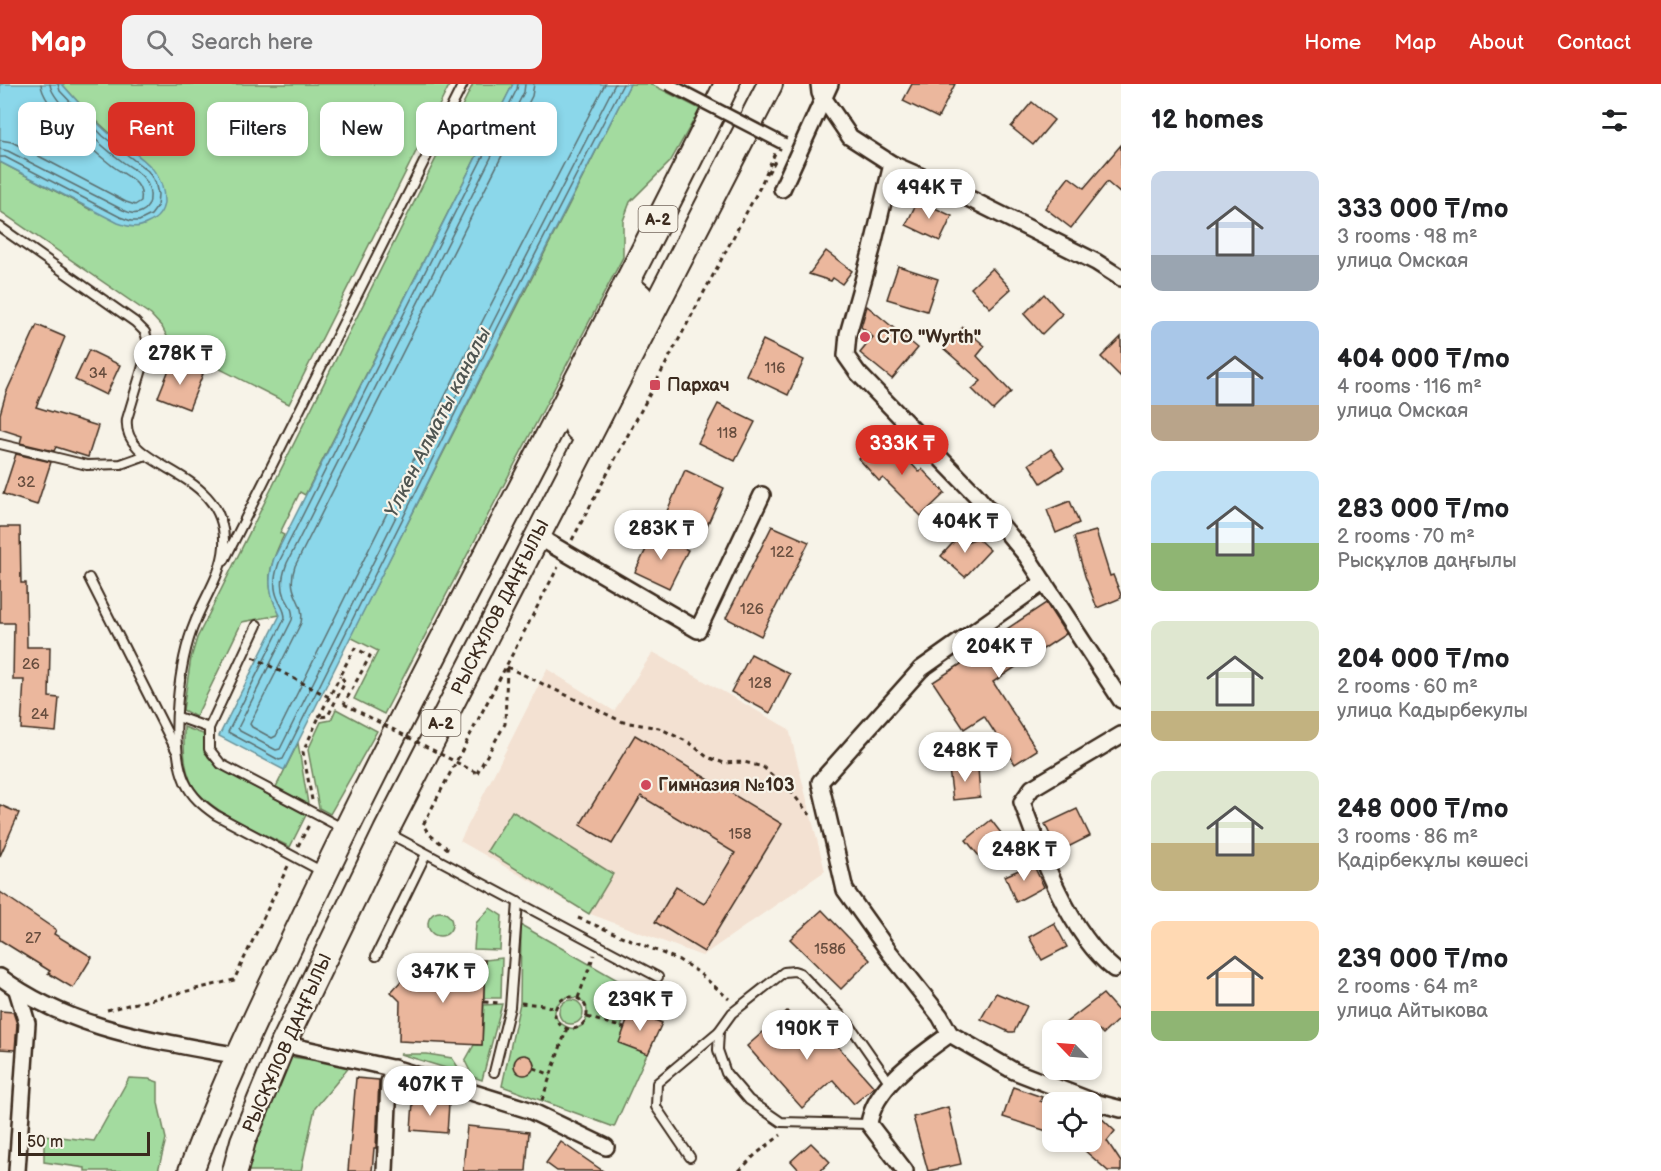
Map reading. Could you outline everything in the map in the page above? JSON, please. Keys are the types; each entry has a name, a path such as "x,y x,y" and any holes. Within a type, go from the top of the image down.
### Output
{"main road":[{"name":"РЫСҚҰЛОВ ДАҢҒЫЛЫ","path":"191,1171 209,1122 238,1056 324,873 727,84"},
{"name":"РЫСҚҰЛОВ ДАҢҒЫЛЫ","path":"235,1171 243,1141 283,1044 386,831 770,84"},
{"path":"588,438 577,428 576,423 639,301 640,296 626,284"},
{"path":"478,649 468,640 467,636 537,500 536,494 522,485"},
{"path":"324,873 357,892"}],"street":[{"path":"668,84 781,144"},
{"path":"824,89 850,137 892,164 954,191 1117,271"},
{"path":"782,189 824,89"},
{"path":"892,164 872,249 848,334 846,356 858,373 975,494 1026,555 1121,700"},
{"path":"537,536 698,630 762,495"},
{"path":"1044,582 921,669 820,782 845,890 890,953 940,1016 951,1034 1014,1071 1094,1102 1121,1109"},
{"path":"1114,969 1102,960 1070,914 1042,859 1022,802 1032,788 1121,735"},
{"path":"0,977 17,990 57,1012 96,1026 238,1056"},
{"path":"17,990 27,1023 17,1171"},
{"path":"905,1171 869,1124 870,1114 890,1083 928,1050 951,1034"},
{"path":"283,1044 394,1068 529,1110 606,1147"},
{"path":"385,1171 389,1082 394,1068"}],"lane":[{"path":"178,753 180,672 195,622 463,84"},
{"path":"0,227 135,322 145,332 149,346 126,419 129,438 135,447 186,479 213,502 219,512 223,528 222,566"},
{"path":"0,444 87,465 121,464 146,455"},
{"path":"89,578 178,753 186,783 193,796 203,807 324,873"},
{"path":"258,625 209,728 209,749 221,764 346,830"},
{"path":"178,717 209,728"},
{"path":"386,831 658,977"},
{"path":"376,956 426,854"},
{"path":"494,1071 510,1003 518,902"},
{"path":"690,1157 656,1107 657,1083 719,1031 732,1013 784,972 800,973 849,1024 890,1083"},
{"path":"719,1031 718,1050 726,1073 749,1100 782,1122 869,1124"}],"path":[{"path":"448,849 429,834 423,825 760,188 781,144"},
{"path":"104,1011 234,980 315,814 303,752 355,648 370,656 344,704 477,774 505,724 507,667"},
{"path":"253,657 329,696"},
{"path":"507,667 623,722 659,728 690,743 707,757 724,763 744,762 763,767 793,794 815,820"},
{"path":"319,717 328,716 345,682 340,675"},
{"path":"572,916 679,960 698,972 739,1008"},
{"path":"578,998 598,944"},
{"path":"567,998 578,998 586,1006 587,1017 585,1022 577,1028 567,1028 559,1023 556,1009 558,1004 567,998"},
{"path":"510,1003 544,1005 556,1009"},
{"path":"587,1017 624,1029"},
{"path":"542,1101 567,1028"},
{"path":"534,1068 551,1075"},
{"path":"739,1171 756,1154 796,1123"}],"shaded area":[{"name":"Гимназия №103","path":"653,652 789,729 825,871 702,956 585,912 460,841 547,669 614,711"}],"green space":[{"path":"62,84 450,84 441,102 416,102 416,152 289,404 171,344 162,327 151,315 0,211 0,162 91,210 121,156 195,156 195,102 108,102 108,131 96,120 96,102 78,102"},
{"path":"473,84 513,84 504,102 464,102"},
{"path":"630,84 651,84 700,109 670,162 630,202 623,221 623,257 384,714 354,699 378,651 350,637"},
{"path":"437,156 477,156 305,495 300,492 280,533 284,535 272,566 270,584 271,594 280,615 242,622 196,717 183,710 191,658 197,638"},
{"path":"336,709 377,731 330,814 319,808 308,750 321,722 331,720"},
{"path":"184,727 203,734 208,757 218,767 306,815 290,847 235,820 208,802 198,792 191,782 184,755"},
{"path":"298,743 308,804 276,787"},
{"path":"512,811 613,874 589,914 487,851"},
{"path":"490,908 502,916 500,950 474,949 476,923"},
{"path":"440,912 449,915 452,924 449,933 440,936 431,933 428,924 431,915"},
{"path":"521,925 635,990 621,1027 647,1054 614,1127 502,1086 520,1003","holes":["567,997 578,998 585,1005 587,1014 584,1023 578,1028 570,1028 557,1019 555,1012 558,1004"]},
{"path":"502,958 501,998 484,998 485,960"},
{"path":"571,1000 580,1003 583,1012 580,1021 571,1024 562,1021 559,1012 562,1003"},
{"path":"502,1004 482,1080 473,1077 465,1061 474,1045 482,1045 484,1005"},
{"path":"400,1054 427,1054 452,1058 462,1073"},
{"path":"291,1057 351,1065 315,1108 301,1171 244,1171 273,1089"},
{"path":"129,1078 158,1082 158,1103 166,1139 158,1171 85,1171 85,1168 44,1162 44,1135 94,1141"}],"water":[{"path":"0,84 62,84 78,102 18,102 18,156 96,156 96,121 108,133 108,156 138,156 144,161 159,178 164,202 159,215 151,221 133,227 118,223 0,162"},
{"name":"Үлкен Алматы каналы","path":"513,84 630,84 284,770 219,736 280,615 273,601 270,587 270,573 274,558 477,156 557,156 557,102 504,102"}],"building":[{"path":"912,84 955,84 938,118 903,101"},
{"path":"1032,102 1054,120 1033,145 1011,127"},
{"path":"1121,145 1121,194 1107,182 1071,228 1045,208 1069,177 1084,188"},
{"path":"918,200 952,216 940,241 906,225"},
{"path":"826,251 852,271 842,284 833,278 831,281 809,274"},
{"path":"898,266 938,279 927,311 887,299"},
{"path":"992,268 1011,289 990,308 971,288"},
{"path":"1044,294 1062,314 1042,334 1024,314"},
{"path":"867,306 918,348 892,379 860,353 873,337 861,327"},
{"path":"37,325 65,337 36,407 98,426 88,457 56,447 54,451 20,443 22,436 0,429 0,414 6,393"},
{"path":"963,327 985,346 977,356 1011,392 993,410 972,389 981,381 944,349"},
{"path":"1121,337 1121,377 1101,357"},
{"path":"763,340 804,360 788,395 746,375"},
{"path":"89,350 120,365 106,395 75,380"},
{"path":"172,362 203,374 189,409 158,397"},
{"path":"718,404 755,422 735,461 698,443"},
{"path":"885,435 919,472 922,469 945,493 921,516 883,478 879,481 859,459"},
{"path":"1051,449 1064,468 1041,483 1029,464"},
{"path":"16,454 51,462 37,505 3,494"},
{"path":"685,470 724,488 706,528 667,511"},
{"path":"1070,501 1079,523 1056,533 1047,510"},
{"path":"772,526 809,542 761,636 726,618"},
{"path":"0,527 20,527 21,583 26,583 27,647 50,647 49,697 59,698 56,732 21,729 24,680 13,680 14,623 0,623"},
{"path":"1096,531 1110,576 1113,575 1121,595 1121,598 1097,608 1074,537"},
{"path":"654,533 688,550 669,588 635,572"},
{"path":"961,534 966,542 977,538 990,550 965,577 941,556"},
{"path":"1046,603 1066,634 993,682 1037,750 1015,764 984,716 964,729 933,682 981,651 978,648"},
{"path":"751,654 790,674 770,713 731,692"},
{"path":"635,735 782,824 704,952 655,922 676,887 704,904 735,853 641,796 612,844 580,825"},
{"path":"978,767 980,797 953,800 949,769"},
{"path":"0,805 19,813 0,856"},
{"path":"1077,809 1090,836 1058,852 1045,824"},
{"path":"991,820 1008,842 983,861 966,840"},
{"path":"1033,864 1044,887 1016,902 1005,876"},
{"path":"0,892 56,930 54,934 92,957 73,988 0,940"},
{"path":"822,910 870,960 841,989 790,939"},
{"path":"1054,923 1067,947 1042,960 1029,937"},
{"path":"450,959 485,960 482,1045 399,1041 400,1001 391,992 401,981 401,973 429,974"},
{"path":"996,993 1027,1006 1014,1032 1009,1032 981,1019"},
{"path":"1103,994 1121,1014 1121,1017 1103,1034 1102,1020 1069,1020"},
{"path":"631,1010 662,1023 648,1054 619,1043"},
{"path":"0,1011 13,1012 17,1024 15,1050 0,1049"},
{"path":"787,1011 808,1035 819,1025 874,1087 854,1104 833,1080 802,1108 747,1046"},
{"path":"524,1055 531,1058 534,1065 531,1072 524,1075 517,1072 514,1065 517,1058"},
{"path":"356,1078 379,1080 376,1148 374,1148 372,1171 348,1171"},
{"path":"1013,1087 1042,1097 1040,1101 1042,1102 1042,1129 1003,1117"},
{"path":"413,1102 449,1104 447,1133 411,1130"},
{"path":"948,1107 961,1164 928,1171 913,1117"},
{"path":"1102,1119 1115,1131 1107,1141 1121,1162 1121,1171 1108,1171 1086,1152 1102,1152"},
{"path":"467,1126 529,1132 526,1171 463,1171"},
{"path":"561,1142 603,1171 557,1171 546,1163"},
{"path":"811,1143 830,1162 820,1171 800,1171 791,1161"}],"place":[{"name":"СТО \"Wyrth\"","path":"865,337"},
{"name":"Пархач","path":"655,385"},
{"name":"Гимназия №103","path":"646,785"}]}
